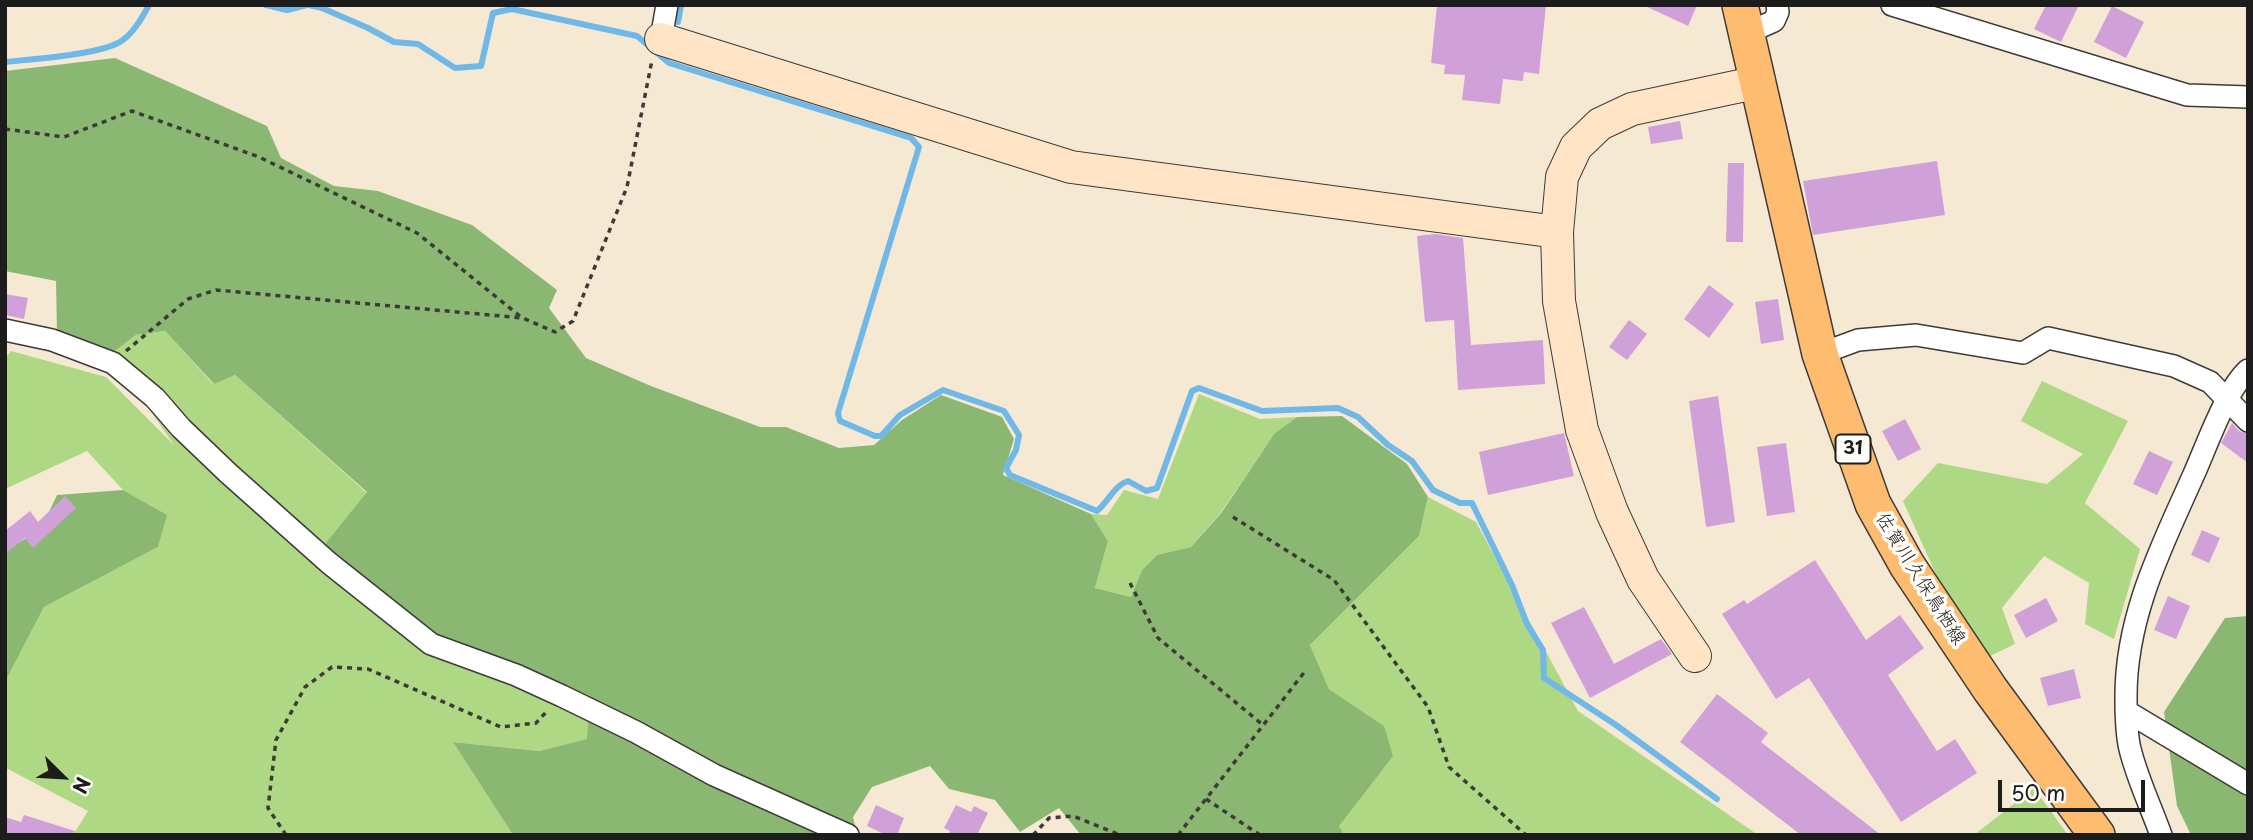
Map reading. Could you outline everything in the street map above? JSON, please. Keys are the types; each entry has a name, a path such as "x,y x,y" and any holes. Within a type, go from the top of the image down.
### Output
{"main road":[{"name":"佐賀川久保鳥栖線","path":"1744,19 1820,354 1873,504 1907,565 1990,689 2097,835"}],"street":[{"path":"667,5 655,51 1071,167 1557,232"},
{"path":"1744,19 1774,21 1778,12 1777,5"},
{"path":"1892,5 2187,95 2248,97"},
{"path":"1695,656 1643,579 1612,512 1582,430 1559,301 1557,232 1562,177 1576,147 1600,124 1632,109 1759,82"},
{"path":"5,330 52,340 113,363 155,398 181,428 228,473 329,563 431,644 562,696 636,732 714,775 848,835"},
{"path":"1820,354 1858,340 1916,335 2023,353 2048,338 2174,366 2210,382 2248,421"},
{"path":"2161,835 2130,749 2126,674 2130,637 2140,601 2227,400 2248,370"},
{"path":"2126,711 2248,784"}],"path":[{"path":"5,129 64,137 132,111 259,156 417,233 523,318 555,331 573,321 627,187 655,51"},
{"path":"113,363 188,299 216,290 523,318"},
{"path":"1233,517 1334,580 1428,707 1449,767 1526,835"},
{"path":"1130,583 1158,638 1263,725"},
{"path":"286,835 268,808 276,740 305,687 332,667 368,669 501,727 536,723 562,696"},
{"path":"1178,835 1306,670"},
{"path":"1206,799 1260,835"},
{"path":"1033,835 1049,818 1073,816 1120,835"}],"green space":[{"path":"115,58 267,126 281,158 334,186 378,191 472,225 557,290 549,308 586,358 651,386 760,427 786,427 839,448 874,445 902,420 941,395 1002,417 1014,439 1003,475 1091,514 1108,541 1095,588 1131,597 1142,570 1157,555 1191,547 1222,512 1274,434 1297,417 1342,416 1407,464 1428,497 1419,536 1310,645 1329,689 1384,726 1393,756 1339,826 1344,835 1081,835 1059,808 1020,832 995,800 949,789 930,766 872,787 853,817 857,835 513,835 453,742 539,751 587,739 590,696 434,634 325,544 367,492 235,375 214,384 165,331 136,335 111,354 57,334 56,281 5,271 5,71"},
{"path":"165,331 213,384 235,375 367,493 325,544 534,672 590,696 588,739 539,751 453,742 513,835 73,835 88,811 6,768 5,682 44,607 158,547 166,515 123,490 87,451 5,489 5,358 11,351 106,377 174,445 111,354 136,335"},
{"path":"2042,381 2128,421 2085,503 2140,549 2114,639 2085,624 2089,583 2044,556 2002,608 2015,644 1990,656 1939,581 1903,501 1938,463 2047,484 2083,454 2021,421"},
{"path":"1199,394 1260,419 1297,417 1274,434 1222,511 1191,547 1157,555 1142,570 1131,597 1095,588 1108,541 1091,514 1107,515 1124,490 1158,499"},
{"path":"123,490 167,515 158,547 44,607 5,682 5,551 41,529 57,495"},
{"path":"1428,497 1476,522 1578,711 1758,835 1344,835 1339,827 1384,726 1329,689 1310,645 1419,536"},
{"path":"2248,616 2248,835 2191,835 2177,806 2164,712 2225,618"},
{"path":"2034,788 2068,835 1974,835"}],"building":[{"path":"1437,5 1546,5 1539,74 1524,72 1523,81 1503,79 1500,104 1462,100 1465,75 1444,74 1445,65 1431,63"},
{"path":"1643,5 1697,5 1688,26"},
{"path":"2046,5 2079,5 2061,42 2034,29"},
{"path":"2112,6 2144,22 2126,58 2094,42"},
{"path":"1680,121 1683,139 1651,144 1648,127"},
{"path":"1937,161 1945,215 1813,235 1803,181"},
{"path":"1728,163 1744,163 1743,242 1726,242"},
{"path":"1435,234 1463,238 1471,345 1543,340 1545,384 1458,390 1454,320 1425,322 1417,236"},
{"path":"1709,285 1734,304 1709,338 1684,319"},
{"path":"5,294 28,298 24,319 5,315"},
{"path":"1778,299 1784,340 1761,344 1755,302"},
{"path":"1629,320 1647,334 1627,360 1609,347"},
{"path":"1718,396 1735,522 1706,527 1689,401"},
{"path":"1905,419 1921,449 1898,461 1882,431"},
{"path":"2232,423 2239,431 2248,434 2248,463 2221,443"},
{"path":"1564,433 1574,476 1488,495 1479,452"},
{"path":"1786,443 1795,512 1767,516 1757,447"},
{"path":"2149,451 2173,462 2157,495 2133,484"},
{"path":"65,496 76,508 33,548 25,538 5,554 5,531 30,511 38,522"},
{"path":"2202,530 2220,538 2209,563 2191,555"},
{"path":"1815,560 1866,640 1900,615 1924,648 1888,675 1937,751 1955,739 1977,773 1901,822 1809,678 1776,699 1722,614 1744,600 1747,604"},
{"path":"2168,596 2190,606 2176,639 2154,630"},
{"path":"2046,598 2058,621 2026,638 2014,615"},
{"path":"1584,607 1614,664 1661,639 1672,654 1590,698 1551,623"},
{"path":"2074,669 2081,698 2048,706 2040,678"},
{"path":"1717,694 1768,733 1761,742 1881,835 1801,835 1680,742"},
{"path":"876,805 904,818 897,835 886,835 867,826"},
{"path":"956,805 971,812 974,806 988,813 977,835 948,835 950,831 944,828"},
{"path":"24,815 75,831 74,835 5,835 5,817 21,822"}],"waterway":[{"path":"5,62 79,53 118,43 132,31 149,5"},
{"path":"266,5 287,10 307,5"},
{"path":"309,5 368,28 394,42 418,44 455,68 481,66 493,13 512,9 637,36 669,63 911,138 919,147 838,413 840,421 881,436 900,415 943,390 1004,411 1019,435 1016,450 1006,468 1010,475 1097,511 1119,486 1128,481 1146,491 1157,488 1192,391 1199,388 1262,411 1338,408 1358,417 1388,445 1412,461 1433,490 1460,503 1472,503 1512,585 1527,624 1543,650 1544,678 1616,725 1717,799"},
{"path":"678,22 681,5"}]}
